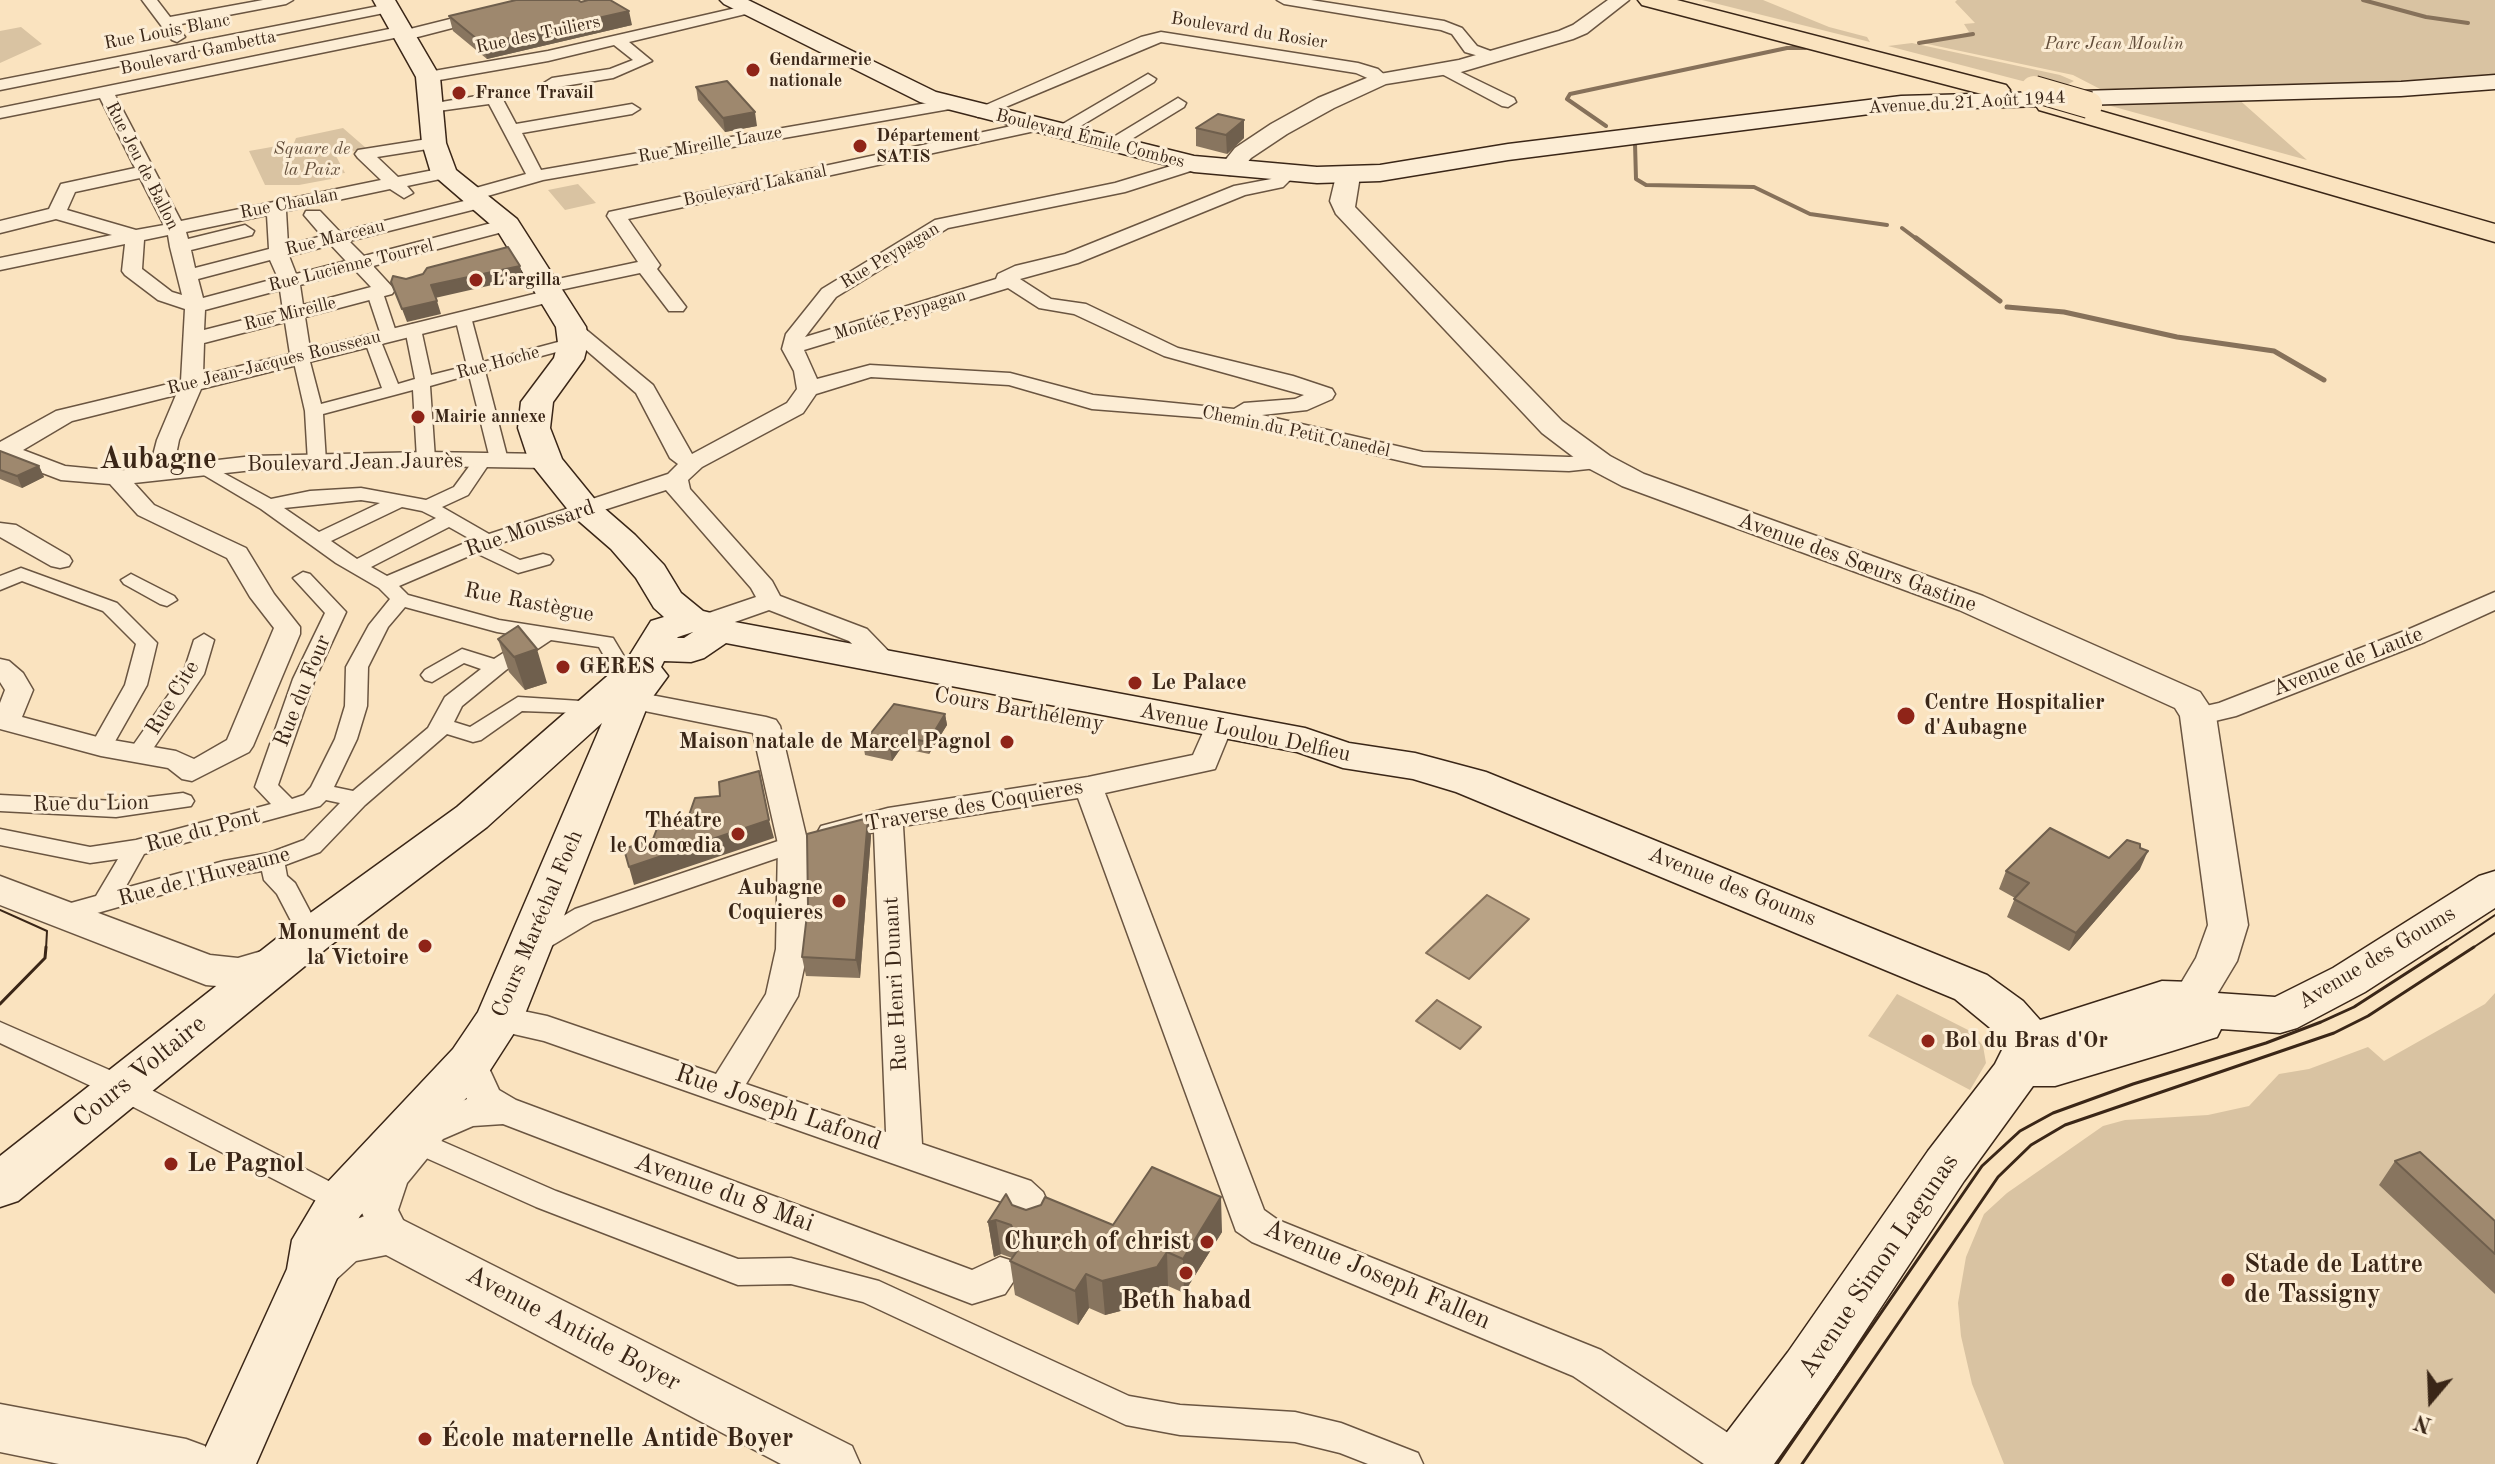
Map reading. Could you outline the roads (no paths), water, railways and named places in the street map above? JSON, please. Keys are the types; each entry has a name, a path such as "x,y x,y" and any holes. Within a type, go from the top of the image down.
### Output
{"highway":[{"path":"1650,0 1997,90 2089,105 2495,220"},
{"path":"1687,0 2041,97 2495,233"}],"main road":[{"path":"387,4 428,77 434,143 444,173 476,199 548,292 572,335 569,359 537,402 534,428 546,461 585,509 623,542 651,573 684,630"},
{"name":"Boulevard Émile Combes","path":"740,5 928,97 950,104 1194,164 1288,173"},
{"name":"Avenue du 21 Août 1944","path":"1288,173 1348,176 1622,137 1901,103 2401,89 2495,82"},
{"name":"Avenue Loulou Delfieu","path":"684,630 886,662 1215,735"},
{"name":"Cours Maréchal Foch","path":"296,948 472,817 550,745 638,687 684,630"},
{"name":"Cours Barthélemy","path":"684,630 1215,735 1291,758 1343,755"},
{"name":"Cours Maréchal Foch","path":"227,1464 314,1269 319,1240 342,1201 411,1138 499,1019 608,760 613,704"},
{"path":"550,745 584,745 598,750 608,760"},
{"name":"Avenue Loulou Delfieu","path":"1343,755 1415,766"},
{"name":"Avenue des Goums","path":"1415,766 1471,782 1971,987 2006,1014 2025,1054"},
{"name":"Avenue des Goums","path":"2200,1005 2280,1015 2349,980 2495,887"},
{"name":"Cours Voltaire","path":"0,1186 296,948"},
{"path":"2025,1054 2055,1067 2200,1024 2200,1005"},
{"name":"Avenue Simon Lagunas","path":"1739,1464 1808,1370 2025,1054"}],"street":[{"path":"149,0 206,71"},
{"path":"165,23 286,0"},
{"name":"Boulevard Gambetta","path":"0,113 405,33 544,0"},
{"path":"1284,0 1444,26 1457,31 1471,49 1496,56"},
{"path":"1230,168 1243,153 1279,129 1326,103 1381,79 1444,69 1566,35 1617,3"},
{"name":"Rue Louis Blanc","path":"0,85 387,4"},
{"name":"Rue des Tuiliers","path":"428,77 548,56 740,5"},
{"name":"Boulevard du Rosier","path":"978,112 1146,40 1161,37 1358,68 1372,72 1381,79"},
{"path":"552,83 613,73 644,61 615,39"},
{"path":"1444,69 1508,102"},
{"name":"Boulevard Lakanal","path":"645,266 650,265 616,216 1047,129 1148,79"},
{"name":"Rue Jeu de Ballon","path":"105,92 175,227 195,306 192,384 163,453 161,472"},
{"path":"430,109 494,98 532,169 476,199"},
{"path":"1111,144 1178,103"},
{"name":"Rue Mireille Lauze","path":"532,169 685,133 694,147 950,104"},
{"path":"511,130 632,109"},
{"path":"434,143 364,154 455,239"},
{"name":"Rue Peypagan","path":"793,347 793,338 829,293 942,224 1119,188 1194,164"},
{"path":"57,213 67,188 146,171"},
{"name":"Rue Chaulan","path":"0,264 175,227 276,215 398,188 444,173"},
{"name":"Montée Peypagan","path":"793,347 1008,282 1005,278 1022,270 1071,259 1223,196 1277,183 1288,173"},
{"name":"Avenue des Sœurs Gastine","path":"1348,176 1342,201 1344,209 1552,427 1599,462 1644,485 1971,603 2161,686 2188,700 2198,716"},
{"path":"180,247 276,215 313,215 358,204 398,188"},
{"name":"Rue Marceau","path":"189,275 383,227 476,199"},
{"path":"358,204 407,251"},
{"path":"0,227 57,213 135,236 132,271 165,296 195,306"},
{"path":"276,215 281,251 279,258 289,281 292,314 314,411 317,462"},
{"path":"313,215 384,291 380,337 392,391"},
{"name":"Rue Lucienne Tourrel","path":"195,306 455,239 510,243"},
{"path":"645,266 676,307"},
{"name":"Rue Jean-Jacques Rousseau","path":"2,451 64,416 463,317 645,266"},
{"path":"1008,282 1046,304 1079,308 1171,352 1324,394 1299,405 1220,412"},
{"name":"Rue Mireille","path":"194,339 384,291"},
{"path":"428,506 461,491 491,461 476,369 463,317"},
{"path":"413,329 423,383 426,459"},
{"path":"572,335 645,390 657,406 682,458 694,462"},
{"name":"Rue Hoche","path":"314,411 476,369 572,335"},
{"path":"770,601 763,586 677,484 694,462 795,408 808,389 805,371 793,347"},
{"name":"Chemin du Petit Canedel","path":"808,389 870,371 1010,379 1092,402 1220,412 1423,459 1569,464 1599,462"},
{"name":"Boulevard Jean Jaurès","path":"2,451 61,473 117,478 253,463 426,459 546,461"},
{"name":"Rue Rastègue","path":"201,468 268,505 393,592 497,626 606,642 615,658"},
{"path":"0,667 19,690 6,722 101,747 176,760 192,772 239,746 287,634 281,616 260,592 237,553 146,510 117,478"},
{"name":"Rue Moussard","path":"393,592 482,543 585,509 677,484"},
{"path":"268,505 310,497 361,494 428,506 518,567 543,560"},
{"path":"318,540 399,501"},
{"path":"350,563 449,519"},
{"path":"0,530 7,530 60,561"},
{"path":"0,584 21,574 110,607 147,643 136,685 101,747"},
{"name":"Rue du Four","path":"284,809 280,798 266,787 304,679 336,612 303,578"},
{"path":"131,580 167,600"},
{"path":"316,796 346,739 356,706 357,667 393,592"},
{"name":"Avenue de Laute","path":"2198,716 2226,710 2416,636 2495,600"},
{"path":"684,630 770,601 858,635 886,662"},
{"name":"Rue de l'Huveaune","path":"62,914 224,869 272,861 312,846 331,823 410,758 441,725 453,702 496,667 549,632"},
{"name":"Rue Cite","path":"138,754 193,674 204,640"},
{"path":"432,675 462,655 496,667"},
{"path":"441,725 473,735 518,704 613,704 766,726 793,844 789,975 767,1024 725,1089"},
{"path":"2198,716 2228,925 2200,1005"},
{"name":"Traverse des Coquieres","path":"531,946 584,915 793,844 888,818 1088,787 1205,762 1215,735"},
{"name":"Avenue Joseph Fallen","path":"1088,787 1249,1220 1265,1231 1587,1363 1739,1464"},
{"path":"316,796 357,800"},
{"path":"316,796 331,823"},
{"name":"Rue du Pont","path":"104,903 136,848 284,809 316,796"},
{"name":"Rue du Lion","path":"0,803 116,809 183,801"},
{"name":"Rue Henri Dunant","path":"888,818 905,1151"},
{"path":"0,837 90,855 136,848"},
{"path":"0,890 206,970 238,973 296,948 286,889 276,880 272,861"},
{"name":"Rue Joseph Lafond","path":"499,1019 547,1029 1018,1192 1030,1203 1031,1225"},
{"path":"0,1032 120,1087 342,1201"},
{"name":"Avenue du 8 Mai","path":"470,1062 487,1100 504,1110 972,1287 992,1282 1000,1273"},
{"path":"314,1269 339,1246 365,1236 391,1234 379,1211 391,1176 411,1138 469,1112 504,1110"},
{"path":"411,1138 546,1199 738,1272 791,1271 868,1290 1126,1410 1180,1420 1295,1427 1341,1438 1407,1464"},
{"name":"Avenue Antide Boyer","path":"391,1234 833,1464"},
{"path":"0,1428 186,1464"}],"waterway":[{"path":"2363,0 2426,17 2468,23"},
{"path":"1919,43 1973,34"},
{"path":"1606,126 1567,99 1570,94 1787,48 1805,48"},
{"path":"1635,143 1636,179 1646,185 1754,187 1810,214 1887,225"},
{"path":"1902,228 1918,240"},
{"path":"1916,238 2000,301"},
{"path":"2007,307 2064,312 2177,337 2274,351 2324,380"}],"tram line":[{"path":"0,910 47,931 46,949"},
{"path":"2447,947 2495,915"},
{"path":"2474,947 2495,933"},
{"path":"0,1004 45,958 46,947"},
{"path":"1777,1464 1982,1166 2020,1131 2053,1113 2133,1084 2266,1043 2321,1022 2354,1007 2447,947"},
{"path":"1802,1464 1998,1177 2031,1145 2065,1125 2334,1033 2368,1016 2474,947"}],"place":[{"name":"Gendarmerie nationale","path":"753,70"},
{"name":"France Travail","path":"459,93"},
{"name":"Département SATIS","path":"860,146"},
{"name":"L'argilla","path":"476,280"},
{"name":"Mairie annexe","path":"418,417"},
{"name":"GERES","path":"563,667"},
{"name":"Le Palace","path":"1135,683"},
{"name":"Centre Hospitalier d'Aubagne","path":"1906,716"},
{"name":"Maison natale de Marcel Pagnol","path":"1007,742"},
{"name":"Théatre le Comœdia","path":"738,834"},
{"name":"Aubagne Coquieres","path":"839,901"},
{"name":"Monument de la Victoire","path":"425,946"},
{"name":"Bol du Bras d'Or","path":"1928,1041"},
{"name":"Le Pagnol","path":"171,1164"},
{"name":"Church of christ","path":"1207,1242"},
{"name":"Beth habad","path":"1186,1273"},
{"name":"Stade de Lattre de Tassigny","path":"2228,1280"},
{"name":"École maternelle Antide Boyer","path":"425,1439"}],"district":[{"name":"Aubagne","path":"158,460"}],"park label":[{"name":"Parc Jean Moulin","path":"2114,44"},
{"name":"Square de la Paix","path":"312,159"}]}
